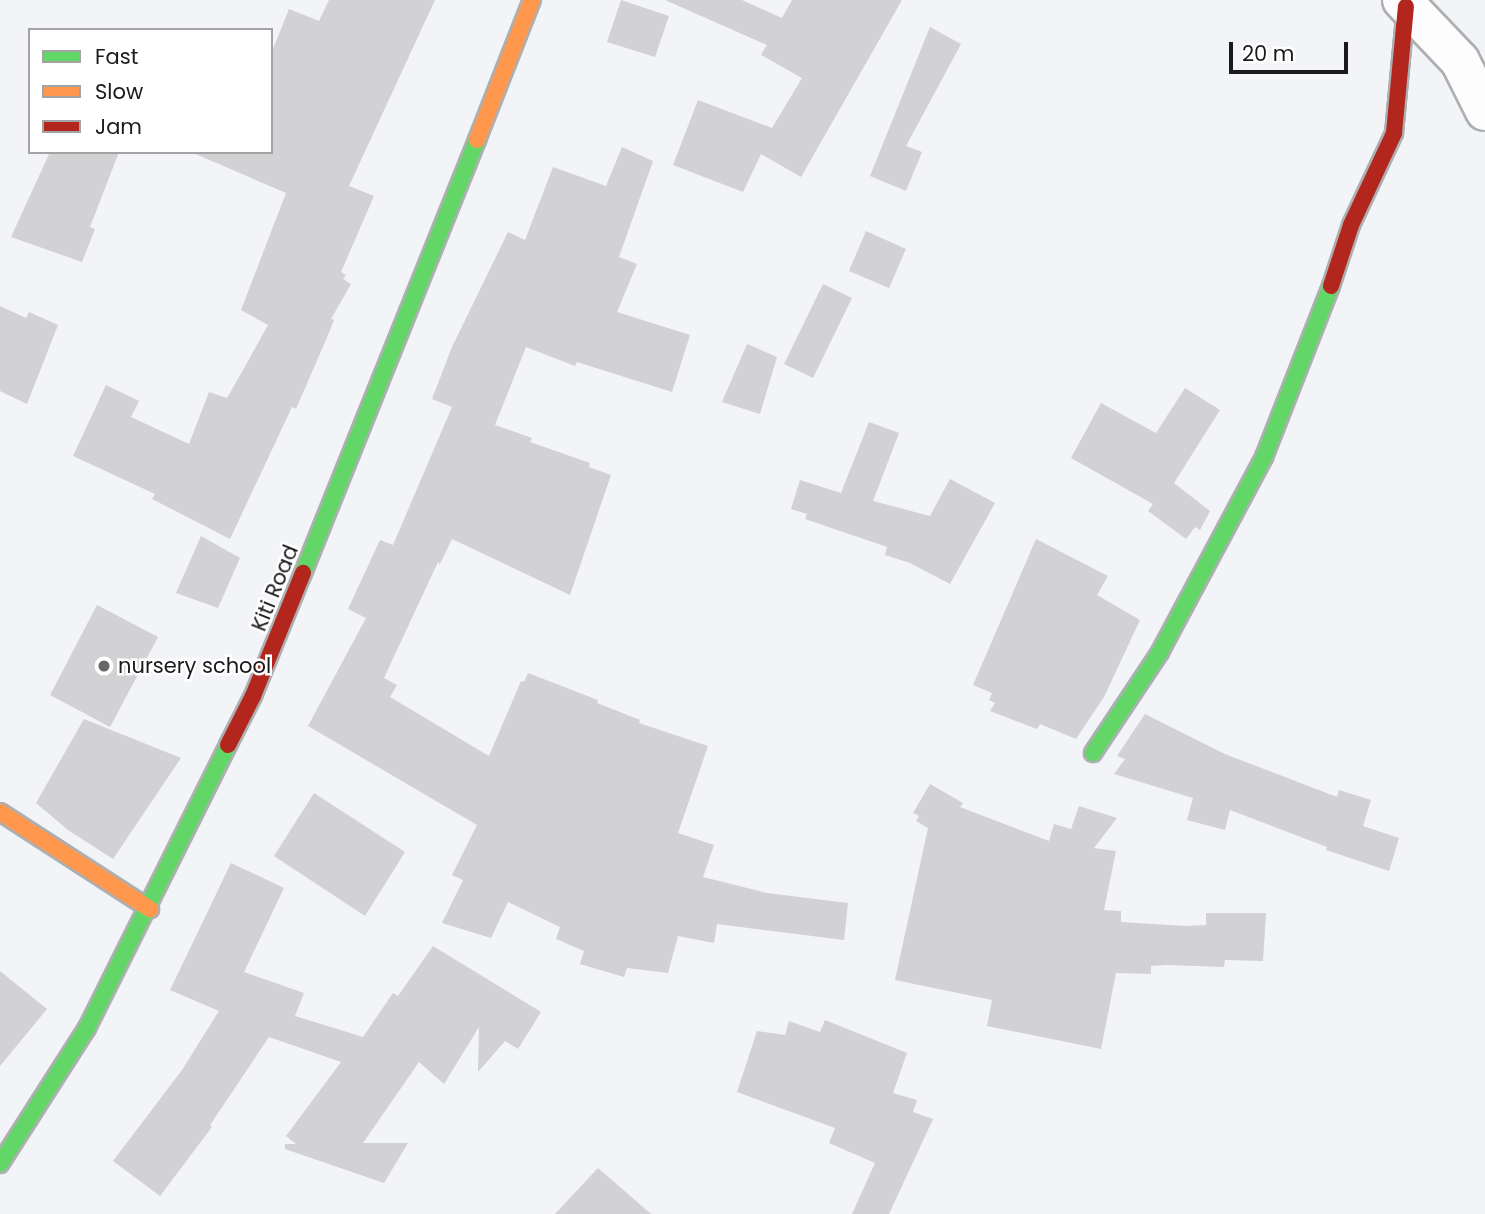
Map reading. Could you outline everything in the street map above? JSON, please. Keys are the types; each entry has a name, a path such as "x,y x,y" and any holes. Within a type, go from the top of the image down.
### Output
{"street":[{"name":"Kiti Road","path":"0,1164 87,1028 150,909 253,696 409,315 532,0"},
{"path":"1404,4 1460,61 1485,111"},
{"path":"1093,753 1160,652 1264,457 1318,325 1351,225 1394,133 1404,4"},
{"path":"0,812 150,909"}],"building":[{"path":"329,0 435,0 349,186 374,196 341,272 346,275 343,279 351,284 331,319 334,320 296,409 292,407 230,539 152,499 155,494 73,456 106,385 139,401 131,417 189,444 209,392 227,398 243,370 268,325 241,310 286,193 196,154 273,154 273,49 289,9 319,21"},
{"path":"621,0 669,16 655,57 607,42"},
{"path":"665,0 742,0 782,18 792,0 902,0 801,177 761,154 743,192 673,165 698,100 772,128 802,78 761,55 767,45"},
{"path":"930,27 961,44 906,146 922,152 906,191 870,176"},
{"path":"622,147 653,161 619,257 637,264 617,312 690,335 672,392 577,362 575,366 526,347 495,425 532,438 530,442 590,463 589,467 611,475 570,595 452,539 440,564 438,562 384,678 397,685 390,697 489,756 521,681 524,682 528,673 598,700 597,703 640,720 639,723 708,746 678,833 714,845 703,877 767,893 848,903 844,940 717,924 714,943 678,936 668,973 627,968 624,977 580,964 584,951 556,939 560,927 508,902 491,938 442,923 463,880 452,875 477,825 308,726 366,618 348,609 380,540 393,545 452,407 432,399 452,347 508,232 525,240 553,167 606,186"},
{"path":"49,154 118,154 90,227 95,229 82,262 11,237"},
{"path":"866,231 906,249 889,288 849,271"},
{"path":"823,284 852,298 813,378 784,364"},
{"path":"0,306 26,318 29,312 58,325 27,404 0,391"},
{"path":"747,344 777,357 760,414 722,402"},
{"path":"1185,388 1220,410 1174,483 1210,511 1200,530 1195,527 1186,539 1148,511 1153,504 1071,458 1101,403 1156,433"},
{"path":"869,422 899,433 873,501 930,516 950,479 995,503 950,584 910,563 885,555 887,547 805,519 807,514 791,509 800,480 841,493"},
{"path":"201,536 240,558 218,608 176,593"},
{"path":"1036,539 1108,576 1097,595 1140,620 1104,697 1076,739 1040,724 1037,729 990,711 995,703 989,700 992,693 973,685"},
{"name":"nursery school","path":"97,605 158,637 110,727 50,695"},
{"path":"1145,714 1225,754 1337,797 1339,790 1371,800 1363,826 1399,838 1389,871 1326,850 1327,847 1230,810 1225,830 1187,820 1193,798 1114,774 1125,759 1117,756"},
{"path":"84,719 181,758 113,859 68,830 36,803"},
{"path":"930,784 963,803 960,807 1049,841 1054,824 1071,829 1079,806 1117,818 1094,848 1116,851 1104,910 1121,911 1121,922 1185,926 1206,925 1206,913 1266,913 1263,961 1225,960 1224,967 1151,966 1151,974 1116,973 1101,1049 987,1026 992,1000 895,980 928,828 916,821 919,816 913,813"},
{"path":"314,793 405,852 365,916 274,856"},
{"path":"231,863 284,888 244,972 304,993 295,1016 363,1037 393,993 398,996 433,946 541,1012 518,1049 505,1041 478,1072 479,1027 444,1084 419,1062 363,1143 408,1143 384,1183 285,1149 285,1144 296,1144 286,1136 341,1062 269,1037 210,1125 212,1127 160,1196 113,1161 182,1070 219,1011 170,990"},
{"path":"0,971 47,1009 0,1066"},
{"path":"825,1020 907,1053 893,1093 917,1100 913,1112 933,1119 889,1214 852,1214 875,1163 829,1143 835,1128 737,1092 757,1031 785,1035 789,1021 820,1032"},
{"path":"598,1168 651,1214 555,1214"}],"traffic: fast":[{"path":"303,573 477,140"},
{"path":"1093,753 1160,652 1264,457 1331,286"},
{"path":"0,1164 87,1028 228,745"}],"traffic: slow":[{"path":"477,140 532,0"},
{"path":"0,812 150,909"}],"traffic: jam":[{"path":"1331,286 1351,225 1394,133 1406,7"},
{"path":"228,745 253,696 303,573"}],"place":[{"name":"nursery school","path":"104,666"}]}
